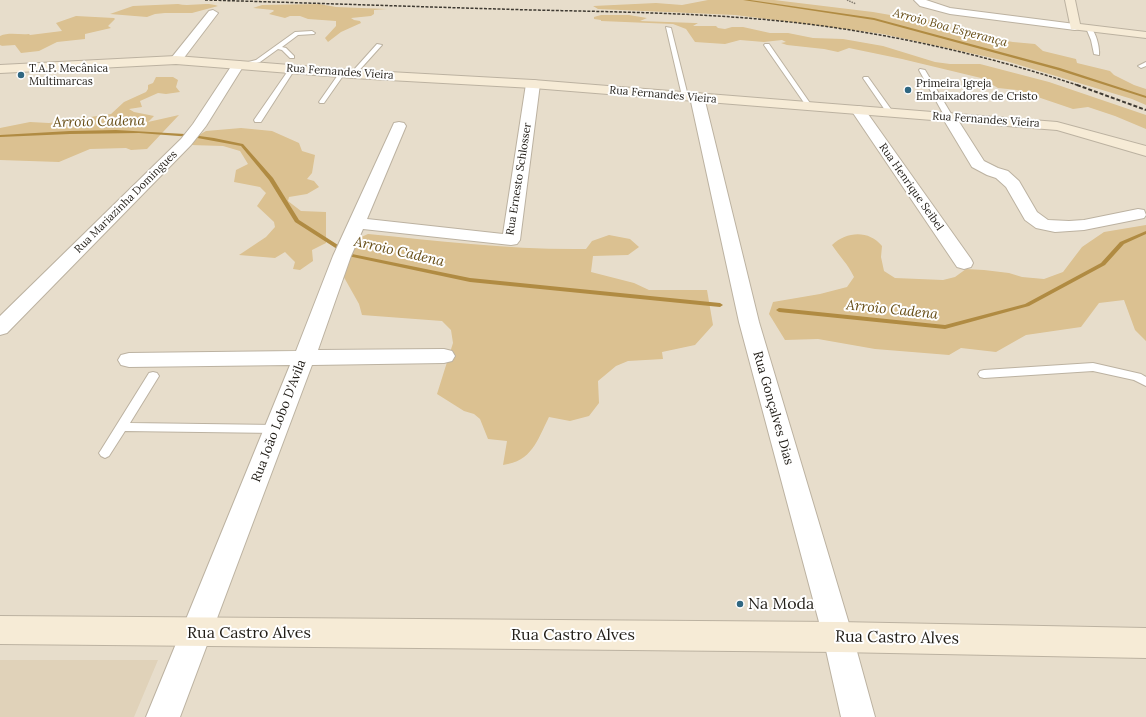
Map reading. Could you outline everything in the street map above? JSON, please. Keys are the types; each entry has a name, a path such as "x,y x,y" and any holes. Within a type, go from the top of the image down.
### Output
{"street":[{"path":"920,0 924,4 950,11 1146,35"},
{"path":"1070,0 1075,27"},
{"path":"176,60 213,13"},
{"name":"Rua Fernandes Vieira","path":"0,69 176,60 238,65 292,63 347,73 533,84 1057,126 1146,151"},
{"name":"Rua Mariazinha Domingues","path":"0,328 186,142 199,126 238,65"},
{"name":"Rua Ernesto Schlosser","path":"356,223 511,240 533,84"},
{"name":"Rua Gonçalves Dias","path":"691,97 749,322 838,637 858,717"},
{"name":"Rua Henrique Seibel","path":"858,110 964,263"},
{"path":"949,117 978,164 993,172 1002,174 1013,184 1034,219 1049,226 1085,225 1138,214"},
{"name":"Rua João Lobo D'Avila","path":"163,717 346,248 399,126"},
{"path":"128,360 444,356"},
{"name":"Rua Castro Alves","path":"0,630 838,637 1146,643"}],"lane":[{"path":"668,28 691,97"},
{"path":"1089,28 1094,40 1097,54"},
{"path":"238,65 258,61 297,33 312,33"},
{"path":"322,102 347,73 379,45"},
{"path":"767,45 809,106"},
{"path":"258,120 292,63 284,49 277,47"},
{"path":"922,70 949,117"},
{"path":"866,78 889,112"},
{"path":"984,374 1093,368 1137,377 1146,382"},
{"path":"106,453 152,376"},
{"path":"122,427 276,429"}],"path":[{"path":"847,0 856,4"}],"shaded area":[{"path":"708,0 774,0 873,12 913,19 926,19 943,24 957,32 1013,42 1035,44 1043,51 1076,59 1077,63 1110,71 1114,75 1134,85 1146,89 1146,105 1132,99 1006,61 883,34 735,15 598,9 593,6 656,3 682,5"},
{"path":"209,4 218,6 192,13 165,13 147,17 110,14 133,6"},
{"path":"319,4 336,7 387,9 374,10 374,14 371,16 351,18 360,21 361,23 341,32 328,42 325,38 336,26 336,21 308,19 300,16 290,16 285,18 269,14 274,11 273,10 253,8 262,5"},
{"path":"601,15 629,15 647,18 640,21 698,23 693,26 716,26 718,28 725,29 732,27 743,27 770,33 788,33 813,38 843,39 883,46 935,62 950,64 980,64 1049,82 1146,115 1146,129 1088,107 1073,109 1017,90 998,88 981,78 902,59 849,48 838,52 787,45 781,43 786,42 782,40 764,42 740,40 725,44 695,42 686,29 673,24 601,21 594,19 594,17"},
{"path":"76,16 115,19 108,26 111,28 85,34 85,39 57,42 39,51 21,53 15,45 0,46 2,45 0,45 0,36 10,34 30,35 62,31 56,23"},
{"path":"156,77 173,77 178,80 176,87 180,92 166,94 158,93 140,101 142,107 129,109 134,112 154,116 148,122 179,115 147,149 90,149 59,162 0,160 0,128 30,122 49,123 111,114 124,102 146,92 148,85 153,83"},
{"path":"241,128 272,131 299,143 302,151 315,155 312,173 307,179 314,181 319,187 307,194 289,197 288,201 301,211 326,212 326,243 312,250 313,261 300,270 293,269 295,262 285,252 275,258 239,255 266,237 275,227 274,222 257,206 266,193 260,187 234,182 236,170 248,164 240,151 223,146 190,145 192,139 206,131"},
{"path":"1146,225 1146,341 1135,330 1124,300 1099,303 1081,327 1026,335 996,352 961,348 949,355 875,349 818,339 785,340 769,314 773,302 820,294 847,287 854,277 847,264 832,245 838,240 851,235 864,235 877,241 882,246 881,257 884,271 895,278 943,280 955,277 966,269 1009,273 1022,277 1044,279 1063,272 1082,247 1104,232"},
{"path":"368,234 477,244 559,249 586,249 592,241 609,235 630,239 639,247 628,255 593,256 591,272 634,283 649,290 707,290 713,325 695,345 662,352 663,359 628,361 616,366 598,381 599,403 589,416 570,421 549,417 537,442 527,454 513,463 503,465 507,441 488,439 480,419 474,414 464,411 437,394 453,343 451,330 442,321 362,315 359,304 341,272 359,238"},
{"path":"0,660 158,660 134,717 0,717"}],"waterway":[{"name":"Arroio Boa Esperança","path":"744,0 874,19 1059,69 1146,97"},
{"name":"Arroio Cadena","path":"0,136 70,132 139,132 192,136 242,145 271,179 297,221 350,255 470,280 720,305"},
{"name":"Arroio Cadena","path":"779,310 945,327 1027,305 1103,264 1122,243 1146,232"}],"railway":[{"path":"205,0 666,14 733,17 799,23 870,33 941,47 1011,65 1078,85"},
{"path":"1078,85 1146,110"}],"place":[{"name":"T.A.P. Mecânica Multimarcas","path":"21,75"},
{"name":"Primeira Igreja Embaixadores de Cristo","path":"908,90"},
{"name":"Na Moda","path":"740,604"}]}
